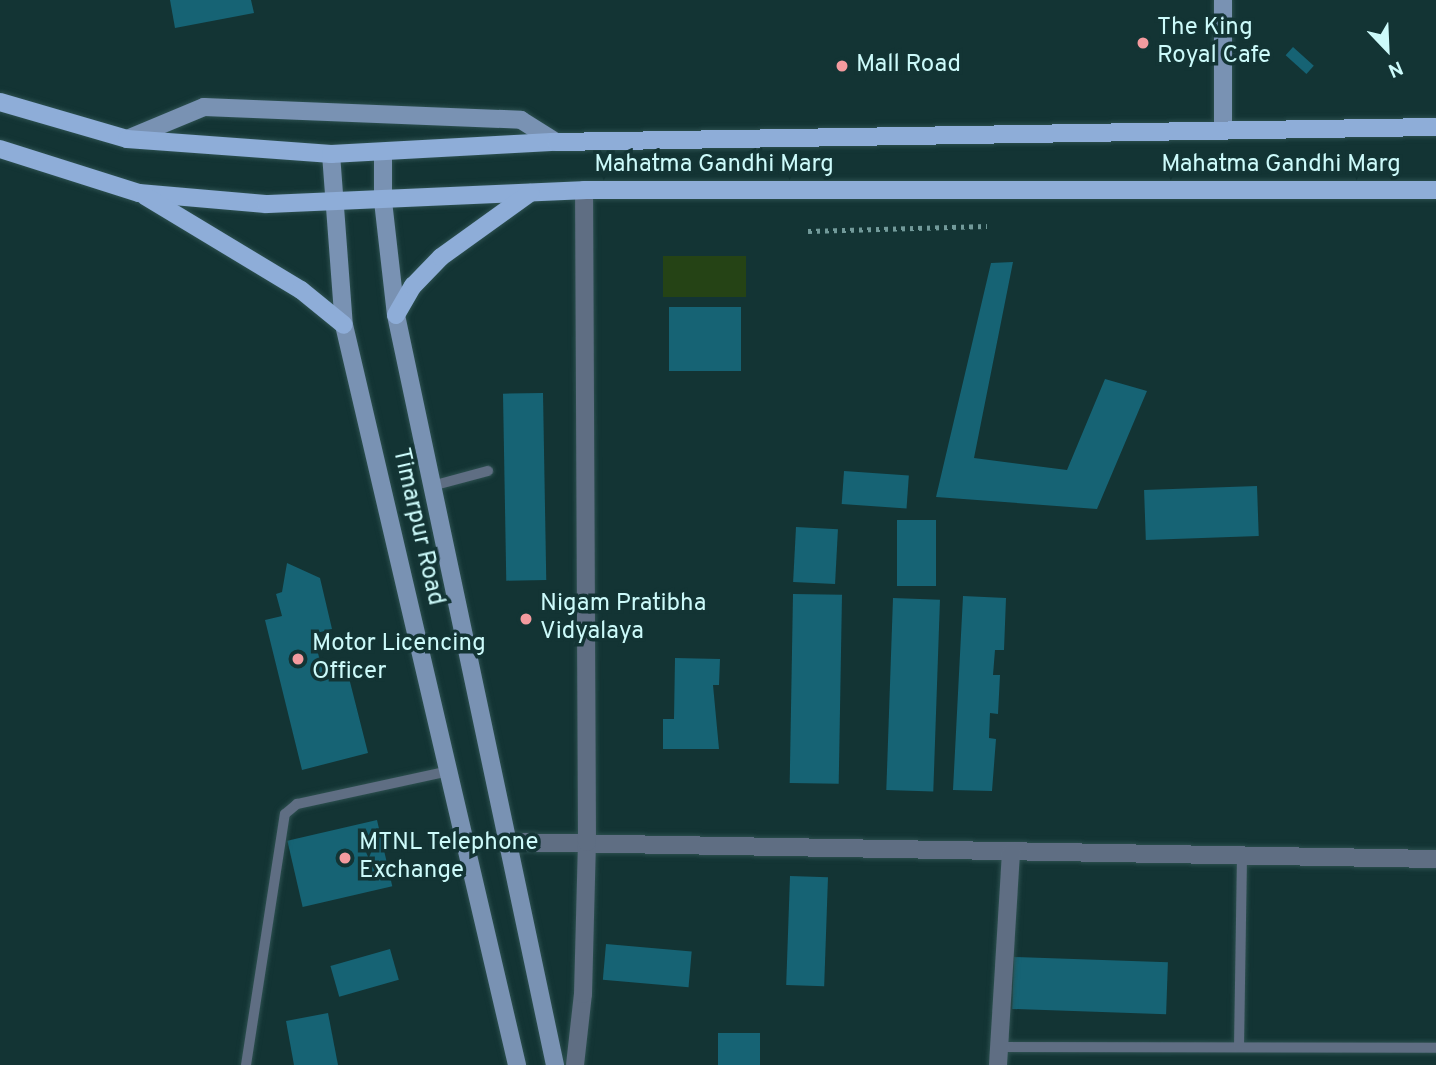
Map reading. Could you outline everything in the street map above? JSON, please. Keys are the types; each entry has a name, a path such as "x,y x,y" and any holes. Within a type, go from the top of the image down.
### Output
{"main road":[{"name":"Mahatma Gandhi Marg","path":"0,102 127,139 331,154 556,142 1223,128 1436,127"},
{"name":"Mahatma Gandhi Marg","path":"0,149 139,193 265,204 383,201 584,190 1436,190"},
{"path":"396,315 413,286 442,257 533,192"},
{"path":"139,193 301,290 344,325"}],"street":[{"path":"1223,0 1223,128"},
{"path":"127,139 204,107 521,120 556,142"},
{"name":"Timarpur Road","path":"383,153 383,201 396,315 555,1065"},
{"name":"Timarpur Road","path":"331,154 332,203 344,325 517,1065"},
{"path":"575,1065 583,994 587,842 584,190"},
{"path":"508,842 1436,859"},
{"path":"998,1056 1011,850"}],"lane":[{"path":"432,486 488,471"},
{"path":"246,1065 285,814 297,804 449,771"},
{"path":"1239,1047 1241,855"},
{"path":"998,1056 1239,1047 1436,1048"}],"path":[{"path":"808,231 987,226"}],"green space":[{"path":"663,256 746,256 746,297 663,297"}],"building":[{"path":"170,0 251,0 254,13 175,28"},
{"path":"1293,47 1314,66 1306,74 1286,55"},
{"path":"1013,262 974,458 1067,470 1105,379 1147,391 1097,509 936,497 991,263"},
{"path":"669,307 741,307 741,371 669,371"},
{"path":"543,393 546,580 506,581 503,394"},
{"path":"844,471 909,476 907,508 842,504"},
{"path":"1257,486 1259,536 1146,540 1144,490"},
{"path":"897,520 936,520 936,586 897,586"},
{"path":"796,527 838,529 835,584 793,582"},
{"path":"287,563 320,578 332,629 313,634 325,680 348,674 368,753 302,770 265,620 282,616 276,594 282,592"},
{"path":"793,594 842,595 839,784 790,783"},
{"path":"963,596 1006,598 1004,650 995,650 993,675 1000,675 998,714 990,713 989,738 996,739 992,791 953,790"},
{"path":"893,598 940,600 933,792 886,790"},
{"path":"675,658 720,659 719,685 713,685 719,749 663,749 663,719 674,719"},
{"path":"377,820 392,886 303,907 287,841"},
{"path":"790,876 828,877 824,986 786,985"},
{"path":"606,944 692,951 689,987 603,980"},
{"path":"390,949 399,980 339,997 330,966"},
{"path":"1014,957 1168,962 1166,1014 1012,1009"},
{"path":"328,1013 338,1065 294,1065 286,1021"},
{"path":"718,1033 760,1033 760,1065 718,1065"}],"place":[{"name":"The King Royal Cafe","path":"1143,43"},
{"name":"Mall Road","path":"842,66"},
{"name":"Nigam Pratibha Vidyalaya","path":"526,619"},
{"name":"Motor Licencing Officer","path":"298,659"},
{"name":"MTNL Telephone Exchange","path":"345,858"}]}
